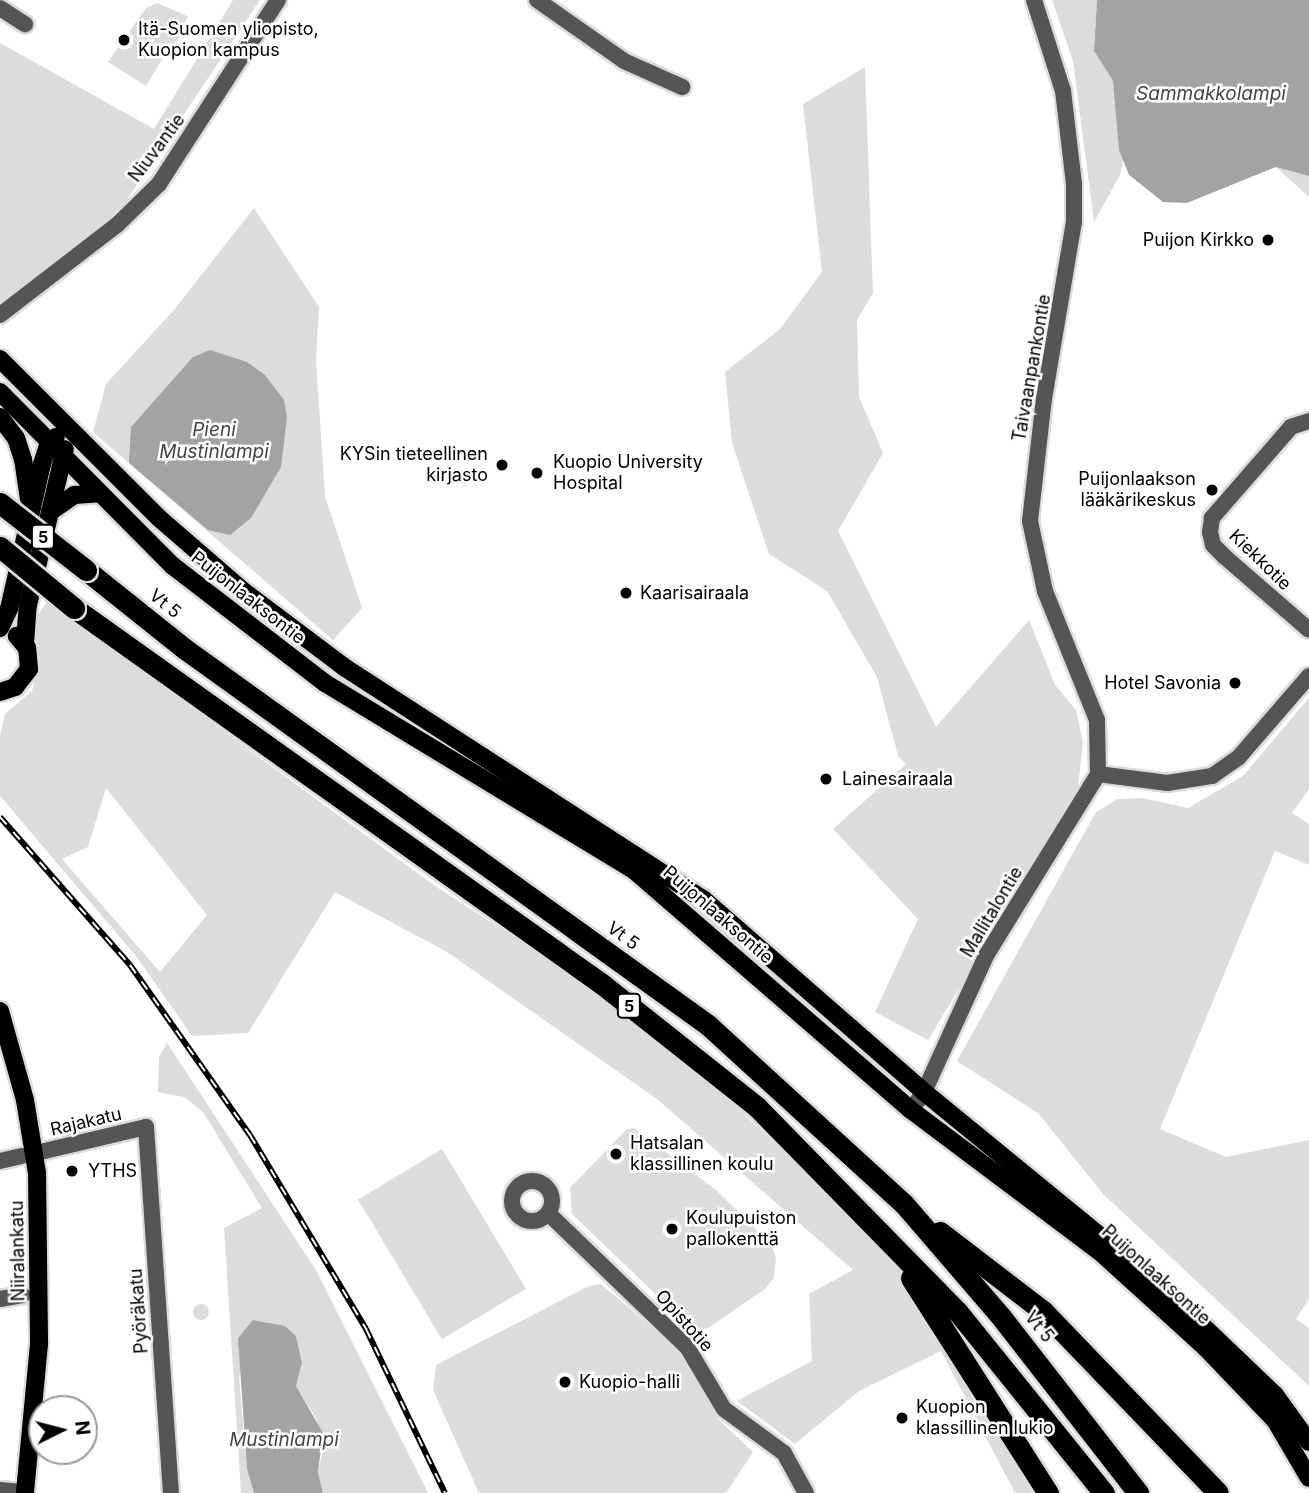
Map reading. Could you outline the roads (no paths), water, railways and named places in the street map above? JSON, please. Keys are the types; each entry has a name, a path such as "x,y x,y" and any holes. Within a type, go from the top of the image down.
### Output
{"highway":[{"name":"Vt 5","path":"0,503 218,674 708,1025 904,1204 1002,1318 1138,1493"},
{"name":"5","path":"0,547 74,608 672,1039 757,1107 883,1235 1000,1362 1104,1493"},
{"path":"904,1204 1043,1311 1218,1493"},
{"path":"883,1235 1048,1493"}],"main road":[{"name":"Puijonlaaksontie","path":"0,359 198,555 242,590 344,667 681,881 924,1092 1162,1287 1275,1395 1309,1442"},
{"name":"Puijonlaaksontie","path":"0,392 173,566 312,674 635,871 911,1110 1099,1251 1205,1348 1275,1420 1309,1478"},
{"path":"0,417 23,459 29,513"},
{"path":"25,644 16,636 0,630 9,609 29,513 49,443 67,428"},
{"path":"0,693 15,687 27,674 30,658 25,644 29,606 65,458 67,428"},
{"path":"50,512 74,495 100,493"},
{"name":"Niiralankatu","path":"0,1011 28,1155 39,1344 25,1493"}],"street":[{"name":"Niuvantie","path":"0,315 117,225 159,184 278,0"},
{"path":"537,0 624,61 682,87"},
{"name":"Taivaanpankontie","path":"1034,0 1063,91 1074,184 1069,261 1044,399 1030,521 1035,562 1099,735 1098,774"},
{"path":"0,8 25,24"},
{"name":"Kiekkotie","path":"1309,421 1291,427 1212,518 1210,532 1213,545 1225,557 1309,630"},
{"path":"1098,774 1167,783 1212,776 1239,757 1309,676"},
{"name":"Mallitalontie","path":"911,1110 924,1092 986,954 1098,774"},
{"name":"Rajakatu","path":"0,1161 146,1127"},
{"name":"Pyöräkatu","path":"146,1127 171,1493"},
{"name":"Opistotie","path":"548,1213 687,1347 724,1409 785,1453 806,1493"},
{"path":"0,1299 23,1295"},
{"path":"0,1490 25,1493"}],"water":[{"name":"Sammakkolampi","path":"1097,0 1309,0 1309,176 1276,167 1187,203 1163,202 1129,175 1119,150 1113,81 1094,51"},
{"name":"Pieni Mustinlampi","path":"210,350 247,362 265,375 284,400 287,417 281,467 251,518 230,535 208,530 129,463 131,427 193,357"},
{"name":"Mustinlampi","path":"253,1320 285,1326 296,1336 302,1363 296,1386 323,1433 318,1472 323,1493 254,1493 247,1469 238,1338"}],"railway":[{"path":"0,817 130,965 250,1135 366,1329 445,1493"}],"place":[{"name":"Itä-Suomen yliopisto, Kuopion kampus","path":"124,40"},
{"name":"Puijon Kirkko","path":"1268,240"},
{"name":"KYSin tieteellinen kirjasto","path":"502,465"},
{"name":"Kuopio University Hospital","path":"537,473"},
{"name":"Puijonlaakson lääkärikeskus","path":"1212,490"},
{"name":"Kaarisairaala","path":"626,593"},
{"name":"Hotel Savonia","path":"1235,683"},
{"name":"Lainesairaala","path":"826,779"},
{"name":"Hatsalan klassillinen koulu","path":"616,1154"},
{"name":"YTHS","path":"72,1171"},
{"name":"Koulupuiston pallokenttä","path":"672,1229"},
{"name":"Kuopio-halli","path":"565,1382"},
{"name":"Kuopion klassillinen lukio","path":"902,1418"}]}
